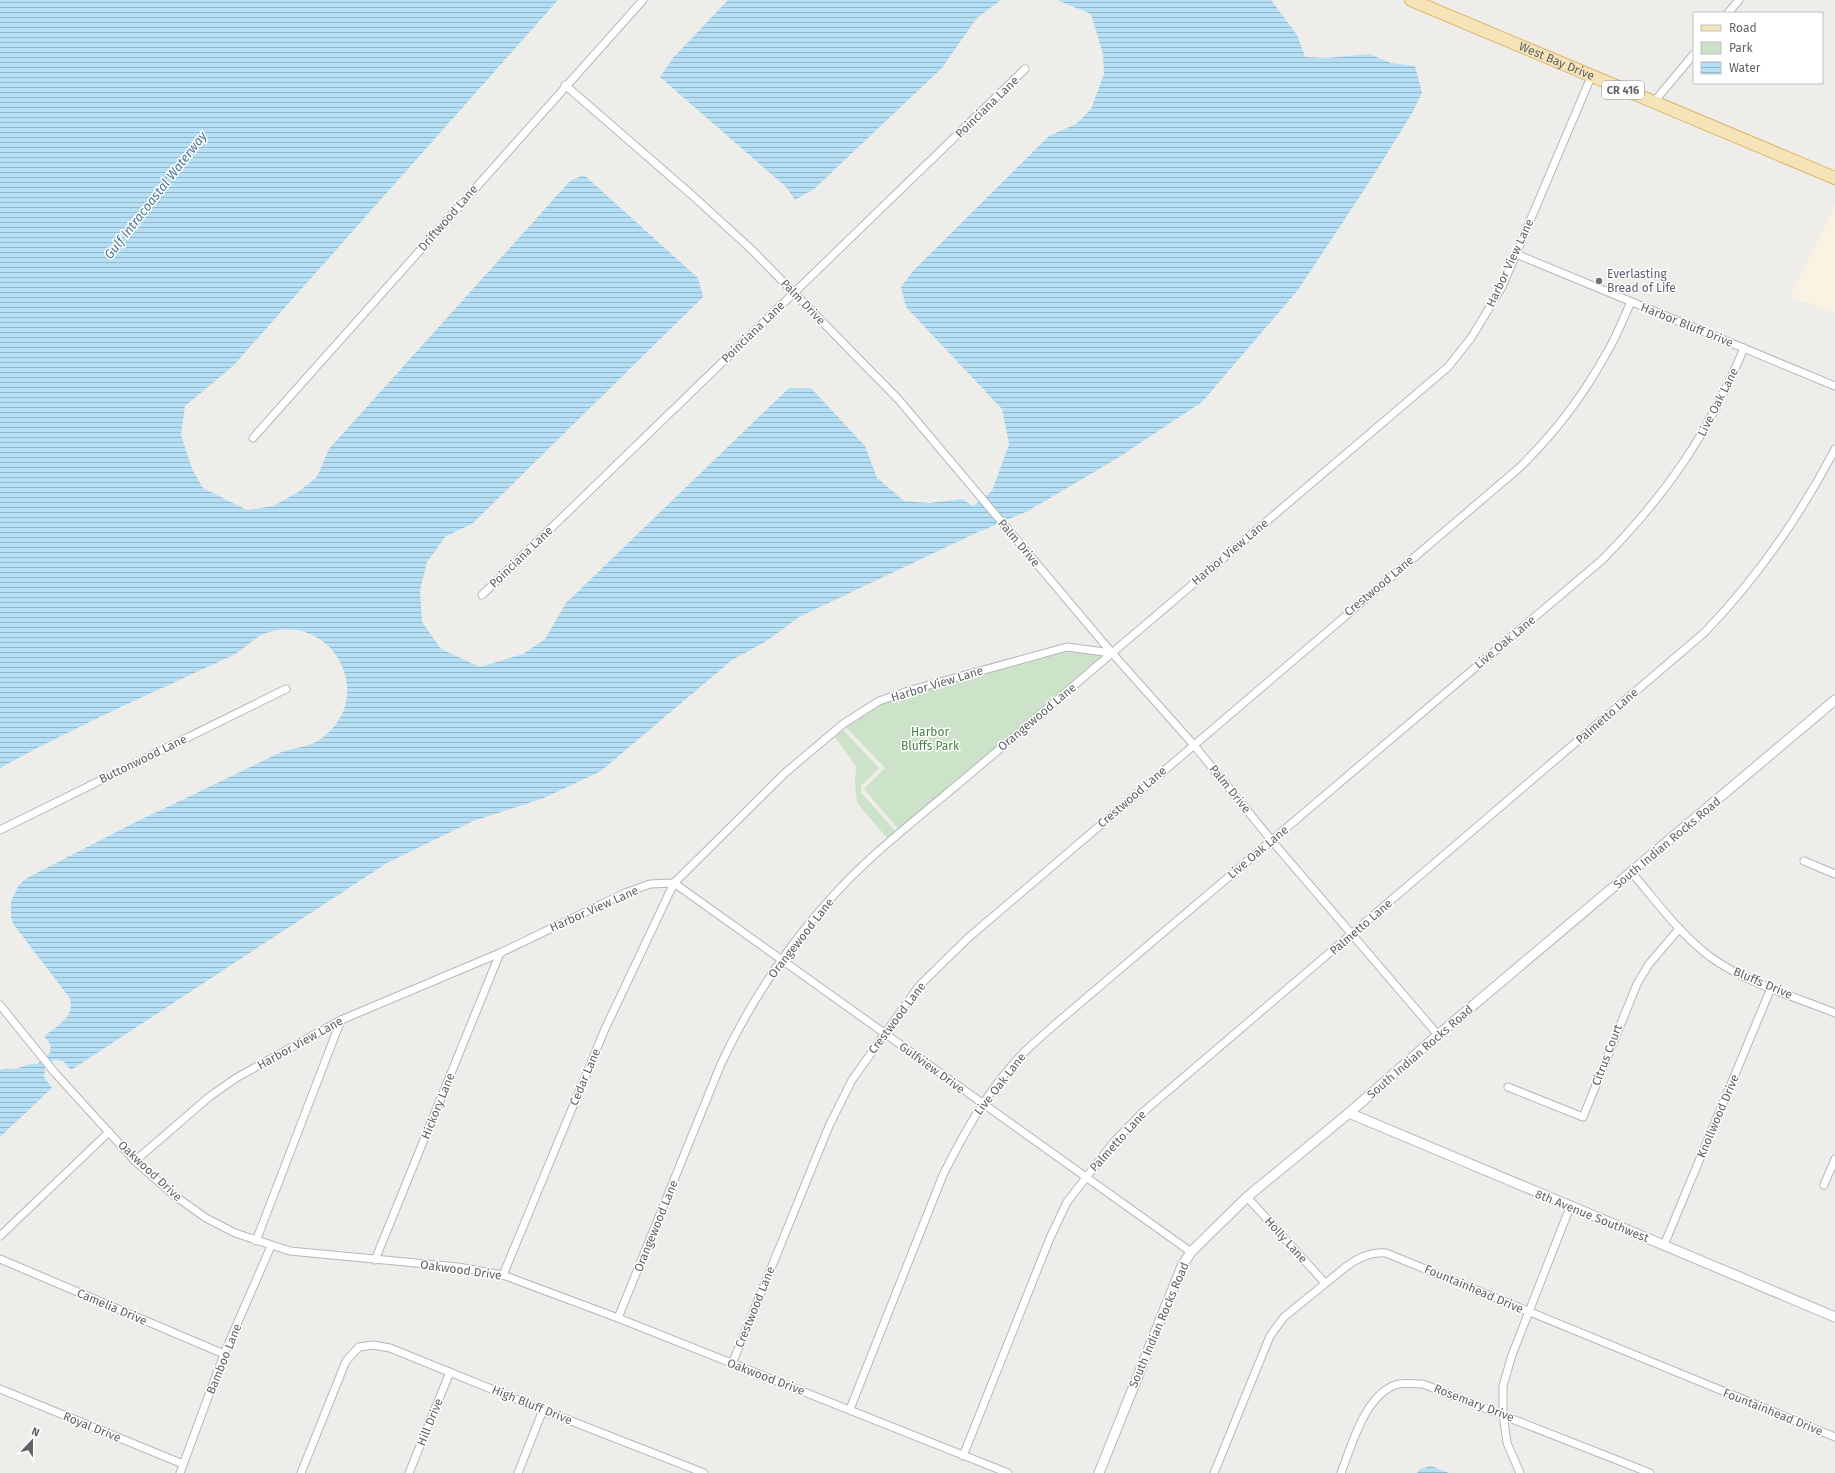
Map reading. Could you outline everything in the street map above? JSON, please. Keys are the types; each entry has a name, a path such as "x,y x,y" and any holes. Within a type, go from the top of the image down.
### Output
{"main road":[{"name":"West Bay Drive","path":"1411,0 1591,77 1835,178"}],"street":[{"name":"Driftwood Lane","path":"253,438 565,85 643,0"},
{"path":"1729,12 1739,0"},
{"path":"1653,102 1693,55"},
{"name":"Poinciana Lane","path":"482,595 1025,69"},
{"name":"Harbor View Lane","path":"136,1161 209,1097 236,1078 341,1020 500,952 625,893 650,884 674,883 785,773 843,724 879,701 911,690 1067,647 1112,653 1448,367 1471,338 1502,287 1591,77"},
{"name":"Palm Drive","path":"565,85 693,196 752,250 899,400 1112,653 1193,744 1272,841 1438,1035"},
{"name":"Harbor Bluff Drive","path":"1516,254 1835,386"},
{"name":"Crestwood Lane","path":"732,1364 829,1126 852,1080 884,1033 919,986 968,938 1193,744 1507,478 1537,450 1582,393 1607,354 1631,302"},
{"name":"Live Oak Lane","path":"850,1409 942,1175 982,1104 1015,1061 1053,1026 1602,560 1634,527 1664,491 1689,456 1720,401 1744,348"},
{"name":"Palmetto Lane","path":"963,1456 1050,1238 1068,1202 1085,1178 1114,1143 1142,1113 1705,632 1735,601 1761,568 1814,489 1835,449"},
{"name":"Orangewood Lane","path":"618,1318 721,1064 753,1003 782,960 817,915 873,856 1112,653"},
{"name":"Buttonwood Lane","path":"0,830 286,689"},
{"name":"South Indian Rocks Road","path":"1099,1473 1182,1266 1191,1252 1247,1198 1835,700"},
{"path":"1804,861 1835,874"},
{"name":"Bluffs Drive","path":"1632,873 1679,929 1709,956 1736,973 1835,1013"},
{"name":"Gulfview Drive","path":"674,883 1085,1178 1191,1252"},
{"name":"Cedar Lane","path":"503,1275 605,1029 674,883"},
{"name":"Citrus Court","path":"1508,1087 1583,1117 1637,984 1648,964 1679,929"},
{"name":"Hickory Lane","path":"375,1260 500,952"},
{"name":"Knollwood Drive","path":"1664,1245 1771,988"},
{"name":"Oakwood Drive","path":"0,1005 55,1073 136,1161 175,1196 206,1218 234,1233 290,1251 458,1267 503,1275 618,1318 1008,1473"},
{"path":"256,1241 341,1020"},
{"name":"8th Avenue Southwest","path":"1349,1113 1835,1317"},
{"path":"0,1236 109,1132"},
{"path":"1824,1185 1835,1159"},
{"name":"Holly Lane","path":"1247,1198 1325,1283"},
{"path":"1520,1473 1507,1443 1503,1414 1503,1386 1512,1355 1570,1207"},
{"name":"Bamboo Lane","path":"180,1473 224,1354 271,1246"},
{"name":"Fountainhead Drive","path":"1214,1473 1270,1336 1284,1317 1325,1283 1356,1259 1376,1251 1386,1253 1835,1437"},
{"name":"Camelia Drive","path":"0,1259 224,1354"},
{"name":"High Bluff Drive","path":"302,1473 346,1361 358,1347 373,1345 390,1348 704,1473"},
{"name":"Hill Drive","path":"410,1473 450,1372"},
{"name":"Rosemary Drive","path":"1341,1473 1364,1416 1375,1400 1385,1391 1396,1385 1423,1384 1503,1414 1650,1473"},
{"name":"Royal Drive","path":"0,1389 183,1464"},
{"path":"518,1473 543,1410"}],"shaded area":[{"path":"1835,205 1835,313 1790,297"}],"green space":[{"name":"Harbor Bluffs Park","path":"1067,647 1112,653 901,832 864,789 885,768 843,724 879,701"},
{"path":"843,730 879,768 861,786 861,792 895,831 887,838 857,803 855,783 856,766 835,737"}],"water":[{"name":"Gulf Intracoastal Waterway","path":"0,0 558,0 233,366 185,406 181,435 192,469 203,488 247,510 273,506 297,493 317,477 329,449 570,181 584,175 698,278 703,297 472,524 446,536 427,562 420,590 422,622 441,649 480,667 523,654 545,639 566,603 789,388 811,388 865,446 877,478 904,501 929,503 962,499 973,506 992,491 1009,444 1002,409 906,307 901,287 913,271 1049,136 1076,124 1091,109 1104,74 1103,54 1091,14 1057,0 1271,0 1297,35 1305,57 1327,58 1369,54 1391,63 1415,66 1422,93 1411,115 1368,184 1298,290 1202,402 1116,459 1028,511 976,533 799,617 765,642 732,660 601,771 544,798 473,821 387,863 71,1070 63,1061 54,1060 45,1068 44,1077 52,1088 0,1137 0,1070 16,1069 30,1064 37,1064 50,1053 51,1045 44,1036 64,1020 68,1015 71,1004 69,997 14,925 11,917 11,901 19,885 27,878 132,824 277,754 316,742 329,732 341,716 347,698 346,680 341,663 330,648 316,637 298,630 278,630 263,634 229,657 85,724 0,768"},
{"path":"728,0 1001,0 976,19 942,68 814,189 795,200 786,187 660,77 673,58"},
{"path":"1431,1466 1449,1473 1417,1473 1420,1469"}],"place":[{"name":"Everlasting Bread of Life","path":"1599,281"}]}
